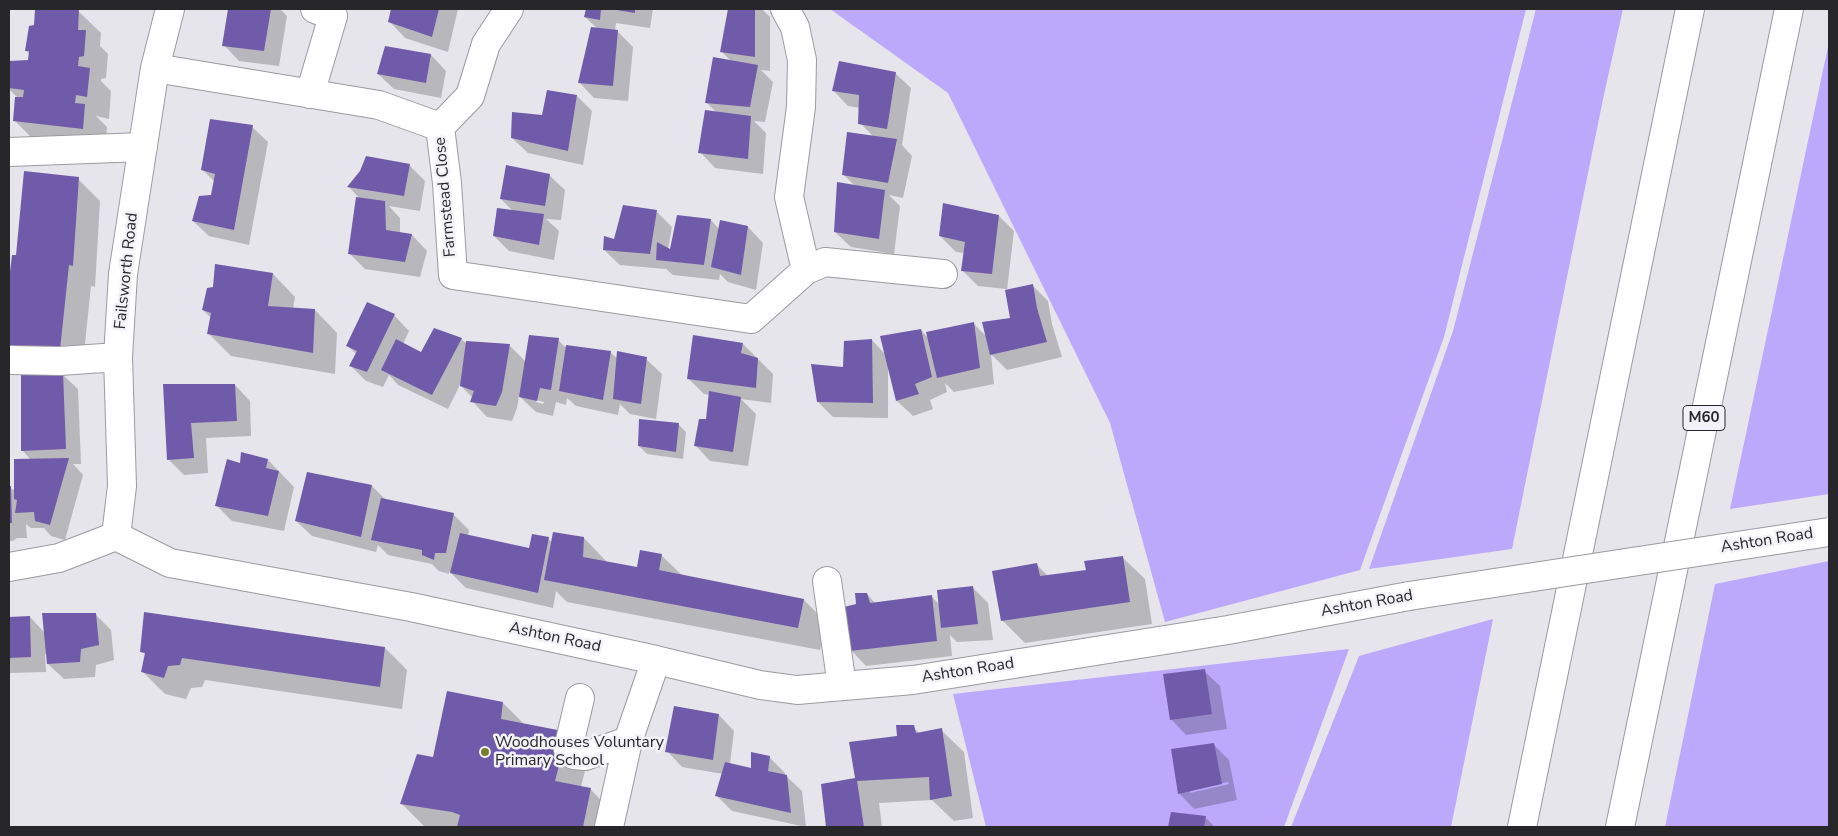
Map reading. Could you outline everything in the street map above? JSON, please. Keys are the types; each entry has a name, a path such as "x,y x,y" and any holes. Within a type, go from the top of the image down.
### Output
{"main road":[{"name":"Failsworth Road","path":"116,536 122,486 118,357 123,274 155,68 170,9"},
{"path":"310,94 333,16 315,9"},
{"path":"440,127 470,96 486,44 509,9"},
{"path":"785,9 795,27 802,60 801,107 789,197 806,270"},
{"path":"1522,827 1690,9"},
{"name":"M60","path":"1620,827 1789,9"},
{"name":"Farmstead Close","path":"155,68 379,106 440,127 447,183 453,275 751,319 806,270 825,262 943,274"},
{"path":"9,152 143,147"},
{"path":"9,360 60,361 118,357"},
{"name":"Ashton Road","path":"116,536 170,563 412,606 760,685 798,690 913,680 1209,633 1409,596 1829,532"},
{"path":"9,566 59,558 116,536"},
{"path":"827,581 842,686"},
{"path":"609,827 628,741 656,660"},
{"path":"580,698 568,749 574,755 585,756 628,741"}],"shaded area":[{"path":"830,9 1526,9 1444,337 1360,570 1165,622 1110,423 948,93"},
{"path":"1536,9 1623,9 1512,549 1369,569 1453,331"},
{"path":"1829,42 1829,494 1730,509"},
{"path":"1829,561 1829,827 1665,827 1715,584"},
{"path":"1493,619 1451,827 1291,827 1359,656"},
{"path":"1349,649 1284,827 986,827 953,694"}],"building":[{"path":"35,9 79,9 78,30 86,30 84,56 79,57 78,66 90,68 87,97 76,95 75,103 85,104 83,129 13,121 15,97 23,97 24,90 9,88 9,61 28,60 29,51 25,51 29,26 34,25"},
{"path":"228,9 271,9 264,51 222,46"},
{"path":"391,9 439,9 432,37 388,22"},
{"path":"586,9 601,9 600,20 584,17"},
{"path":"610,9 635,9 635,13"},
{"path":"728,9 755,9 755,57 720,52"},
{"path":"591,27 618,30 613,86 578,83"},
{"path":"385,46 431,54 426,83 377,74"},
{"path":"713,57 758,65 750,107 705,103"},
{"path":"839,61 896,72 887,129 858,124 859,95 832,91"},
{"path":"547,90 577,95 568,151 511,138 512,112 542,115"},
{"path":"705,110 751,116 748,159 698,153"},
{"path":"210,119 253,125 234,230 192,221 199,196 211,195 215,174 201,170"},
{"path":"847,132 897,139 888,183 842,175"},
{"path":"366,156 410,164 404,196 347,187 360,171"},
{"path":"506,165 550,174 545,206 500,199"},
{"path":"24,171 79,177 73,266 69,265 60,350 9,345 9,280 12,255 16,255"},
{"path":"837,182 885,190 879,239 834,232"},
{"path":"356,197 385,201 386,230 412,234 405,262 348,254"},
{"path":"943,203 999,215 992,274 961,271 965,242 939,236"},
{"path":"623,205 657,210 650,254 603,250 604,236 614,239"},
{"path":"497,208 544,214 539,245 493,236"},
{"path":"677,215 711,219 704,265 656,260 657,242 670,249"},
{"path":"720,220 748,226 741,275 711,267"},
{"path":"215,264 273,273 268,306 315,309 313,353 207,334 211,313 202,310 207,288 213,287"},
{"path":"1033,284 1037,308 1047,342 990,355 982,322 1010,318 1005,290"},
{"path":"367,302 395,314 367,372 349,366 357,351 346,346"},
{"path":"974,322 980,368 937,378 926,332"},
{"path":"434,328 462,338 432,395 381,370 396,339 421,352"},
{"path":"921,329 932,377 915,384 919,394 896,401 880,336"},
{"path":"529,335 559,338 551,390 540,388 537,401 519,397"},
{"path":"693,335 743,343 741,353 758,358 756,388 687,379"},
{"path":"872,339 873,403 817,402 811,364 843,367 844,341"},
{"path":"466,341 510,344 502,392 496,406 470,402 474,391 460,386"},
{"path":"566,345 611,351 603,400 559,391"},
{"path":"617,351 647,357 641,404 613,399"},
{"path":"63,372 66,449 21,451 21,373"},
{"path":"163,384 235,384 237,421 191,423 194,458 167,460"},
{"path":"709,391 741,397 733,452 694,446 699,419 706,419"},
{"path":"639,419 679,423 676,452 638,446"},
{"path":"241,452 268,459 266,468 279,471 268,516 215,506 227,459 240,463"},
{"path":"69,458 50,525 35,521 34,512 15,513 17,500 14,499 14,459"},
{"path":"307,472 372,485 361,537 295,521"},
{"path":"9,486 11,486 12,523 9,523"},
{"path":"381,498 454,513 446,553 435,553 434,560 422,555 422,550 371,540"},
{"path":"553,532 584,537 583,557 637,567 640,550 662,554 659,570 804,599 798,628 544,580"},
{"path":"460,533 529,548 532,534 549,537 538,593 450,573"},
{"path":"1123,556 1130,602 1001,621 992,571 1037,563 1040,576 1086,570 1084,561"},
{"path":"973,586 978,624 941,628 937,590"},
{"path":"855,593 867,593 870,603 932,595 937,641 850,651 844,607 856,604"},
{"path":"144,612 385,647 380,687 182,658 180,665 168,666 164,678 141,672 145,653 140,652"},
{"path":"42,613 96,613 99,645 81,649 80,662 47,664"},
{"path":"30,616 31,657 9,658 9,617"},
{"path":"1205,669 1212,714 1170,720 1163,674"},
{"path":"447,691 503,702 501,719 568,732 555,781 591,788 583,827 457,827 460,815 452,812 400,804 417,754 433,757"},
{"path":"674,706 719,714 713,760 665,752"},
{"path":"896,725 914,725 916,733 942,728 952,796 930,800 929,777 857,781 864,827 826,827 821,784 855,778 849,742 897,736"},
{"path":"1214,743 1222,784 1178,794 1171,749"},
{"path":"751,752 770,756 768,771 787,775 791,813 715,796 725,762 751,768"},
{"path":"1171,812 1206,816 1204,827 1168,827"}],"place":[{"name":"Woodhouses Voluntary Primary School","path":"485,752"}]}
